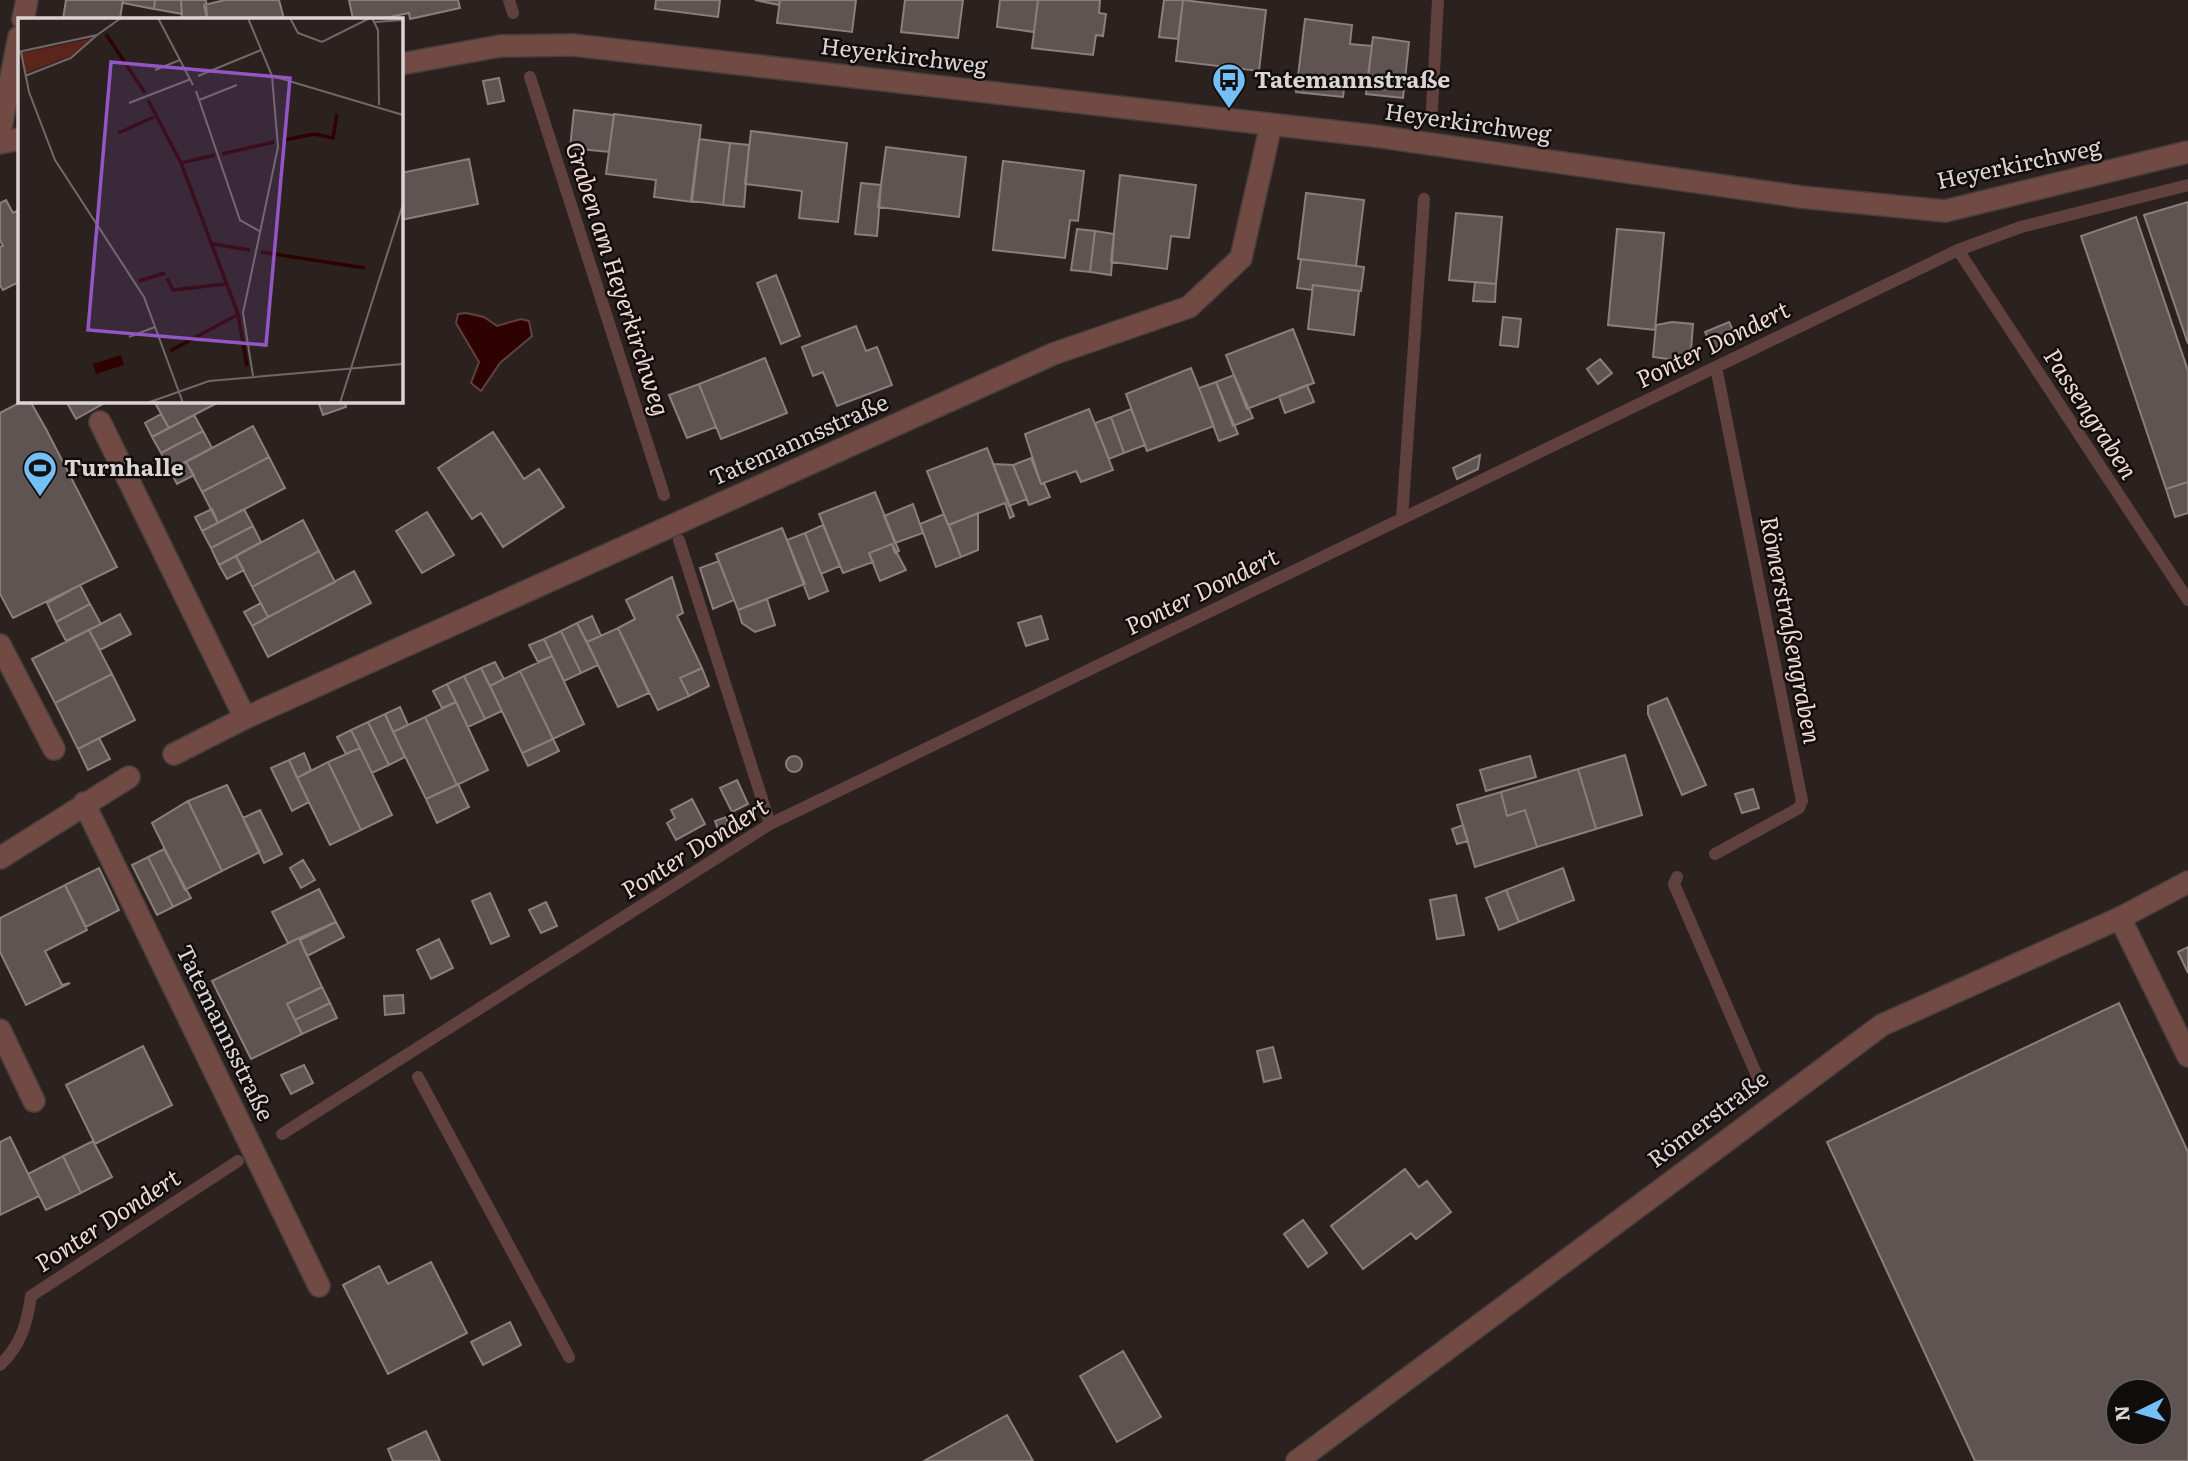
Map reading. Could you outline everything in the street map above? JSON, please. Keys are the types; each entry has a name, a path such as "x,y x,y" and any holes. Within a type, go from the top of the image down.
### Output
{"street":[{"path":"23,18 27,0"},
{"path":"0,132 18,42"},
{"name":"Heyerkirchweg","path":"402,64 500,46 573,44 1375,136 1801,197 1945,211 2188,152"},
{"name":"Tatemannsstraße","path":"174,754 245,718 1054,354 1189,307 1241,258 1271,125"},
{"path":"0,143 18,139"},
{"path":"100,422 245,718"},
{"path":"0,645 54,748"},
{"path":"0,858 129,777"},
{"name":"Tatemannsstraße","path":"84,803 319,1286"},
{"name":"Römerstraße","path":"1297,1461 1882,1025 2120,918 2188,882"},
{"path":"2120,918 2188,1056"},
{"path":"0,1030 34,1101"}],"shaded area":[{"path":"458,314 484,317 497,326 521,319 529,321 532,336 500,363 481,391 471,383 479,362 456,323"}],"building":[{"path":"66,0 123,0 120,18 63,18"},
{"path":"123,0 155,0 154,9 123,3"},
{"path":"155,0 181,0 182,14 154,9"},
{"path":"181,0 206,0 207,18 182,18"},
{"path":"225,0 279,0 284,18 207,18 204,5"},
{"path":"349,0 458,0 460,8 410,19 409,13 386,18 353,18"},
{"path":"656,0 720,0 718,17 655,9"},
{"path":"755,0 780,0 779,5"},
{"path":"780,0 856,0 852,32 777,23"},
{"path":"905,0 963,0 958,38 901,32"},
{"path":"1000,0 1038,0 1034,32 997,27"},
{"path":"1038,0 1100,0 1099,13 1106,14 1103,36 1096,35 1093,55 1032,48"},
{"path":"1164,0 1183,0 1178,39 1159,37"},
{"path":"1183,0 1266,10 1259,71 1176,61"},
{"path":"1305,19 1352,25 1350,44 1372,46 1367,83 1345,81 1343,97 1296,92"},
{"path":"1373,37 1409,42 1403,98 1366,94"},
{"path":"499,78 504,101 488,104 483,81"},
{"path":"574,110 614,115 609,152 570,148"},
{"path":"614,114 701,125 692,202 654,197 656,180 606,174"},
{"path":"751,131 847,143 838,222 799,218 802,191 745,184"},
{"path":"699,139 730,143 723,205 691,201"},
{"path":"730,143 749,145 744,207 723,205"},
{"path":"886,147 966,157 959,217 878,207"},
{"path":"469,159 478,204 402,220 402,173"},
{"path":"1003,161 1084,171 1078,221 1070,220 1065,258 993,250"},
{"path":"1120,175 1196,185 1189,238 1171,236 1167,269 1111,262"},
{"path":"861,183 881,185 877,236 855,234"},
{"path":"1306,193 1364,200 1356,266 1298,259"},
{"path":"6,200 13,213 18,210 18,282 3,290 0,285 0,247 3,246 0,240 0,203"},
{"path":"2188,202 2188,344 2144,215"},
{"path":"1456,213 1502,217 1496,284 1449,280"},
{"path":"2136,217 2188,371 2188,482 2166,489 2081,236"},
{"path":"1077,229 1095,231 1090,272 1071,270"},
{"path":"1617,229 1664,233 1655,330 1608,325"},
{"path":"1095,231 1114,234 1111,275 1090,272"},
{"path":"1301,259 1364,267 1361,291 1313,285 1312,290 1297,288"},
{"path":"776,275 800,336 781,344 757,283"},
{"path":"1475,282 1496,284 1495,302 1473,301"},
{"path":"1313,285 1359,291 1354,335 1308,329"},
{"path":"1503,317 1521,319 1518,347 1500,345"},
{"path":"1672,322 1693,324 1690,362 1653,357 1656,325"},
{"path":"1729,322 1737,339 1713,349 1705,332"},
{"path":"856,326 866,351 877,347 892,385 837,406 823,372 813,376 802,347"},
{"path":"1293,329 1314,383 1247,409 1226,355"},
{"path":"765,358 787,413 721,439 699,384"},
{"path":"1600,359 1612,373 1598,384 1587,369"},
{"path":"1191,368 1214,426 1147,451 1126,394"},
{"path":"1234,375 1253,418 1233,426 1216,382"},
{"path":"1216,382 1238,434 1219,441 1199,388"},
{"path":"699,384 716,427 687,438 669,395"},
{"path":"1307,385 1314,402 1285,413 1279,396"},
{"name":"Turnhalle","path":"21,402 31,402 117,567 13,618 0,594 0,413"},
{"path":"67,402 106,402 76,419"},
{"path":"155,402 219,402 169,428"},
{"path":"318,402 344,402 346,407 323,415"},
{"path":"1089,409 1113,470 1081,482 1076,471 1041,484 1025,434"},
{"path":"1131,409 1145,445 1124,453 1111,417"},
{"path":"161,414 169,428 152,437 145,423"},
{"path":"194,415 203,431 161,453 152,437"},
{"path":"1111,417 1124,453 1109,459 1095,423"},
{"path":"253,426 269,457 202,492 186,462"},
{"path":"203,431 212,448 170,470 161,453"},
{"path":"493,432 524,479 539,469 564,507 503,547 481,513 472,519 438,468"},
{"path":"987,448 1014,516 1010,518 1005,503 948,525 927,471"},
{"path":"1480,455 1478,469 1457,479 1453,468"},
{"path":"269,457 285,488 218,523 202,492"},
{"path":"1031,458 1041,484 1044,483 1050,497 1029,505 1013,465"},
{"path":"186,462 194,475 177,484 170,470"},
{"path":"993,464 1013,465 1027,499 1009,506"},
{"path":"2188,482 2188,513 2175,517 2166,489"},
{"path":"875,492 899,551 895,553 892,544 869,553 873,562 843,573 819,514"},
{"path":"913,504 923,533 895,543 884,516"},
{"path":"212,509 218,523 202,531 195,517"},
{"path":"244,509 253,526 211,548 202,531"},
{"path":"427,512 454,555 422,573 396,531"},
{"path":"978,513 978,550 961,557 949,525"},
{"path":"944,514 961,557 936,567 920,524"},
{"path":"303,520 319,551 252,587 236,556"},
{"path":"823,525 840,566 821,574 805,533"},
{"path":"253,526 261,542 219,565 211,548"},
{"path":"782,528 805,584 738,610 716,554"},
{"path":"805,533 828,591 809,599 787,540"},
{"path":"892,544 906,570 880,581 869,553"},
{"path":"319,551 335,582 268,617 252,587"},
{"path":"236,556 244,570 227,579 219,565"},
{"path":"719,561 734,600 713,609 700,568"},
{"path":"354,571 371,603 268,657 252,626"},
{"path":"672,577 683,613 677,616 702,668 680,678 689,696 658,710 618,628 635,619 626,600"},
{"path":"80,585 90,604 56,622 47,603"},
{"path":"767,599 775,625 755,632 742,623 738,610"},
{"path":"261,603 268,617 252,626 244,612"},
{"path":"90,604 101,624 66,641 56,622"},
{"path":"120,614 131,634 100,650 89,630"},
{"path":"592,616 601,636 587,642 577,623"},
{"path":"1041,616 1048,639 1026,646 1018,623"},
{"path":"577,623 598,665 581,673 561,631"},
{"path":"618,628 649,693 618,707 587,642"},
{"path":"89,630 112,674 55,703 32,659"},
{"path":"561,631 581,673 564,681 544,639"},
{"path":"544,639 552,656 538,662 529,645"},
{"path":"552,656 584,724 553,739 520,671"},
{"path":"495,662 504,679 490,686 481,668"},
{"path":"481,668 502,711 485,719 464,676"},
{"path":"702,668 709,686 689,696 680,678"},
{"path":"520,671 553,739 522,753 490,686"},
{"path":"112,674 135,720 78,749 55,703"},
{"path":"464,676 485,719 468,727 447,684"},
{"path":"447,684 456,702 442,708 433,691"},
{"path":"1667,698 1706,785 1682,795 1648,714 1648,706"},
{"path":"456,702 488,770 457,785 425,717"},
{"path":"400,707 408,725 393,732 385,714"},
{"path":"385,714 405,757 389,765 368,722"},
{"path":"425,717 457,785 426,799 393,732"},
{"path":"368,722 389,765 372,773 351,730"},
{"path":"351,730 360,748 346,754 337,737"},
{"path":"99,738 110,759 88,770 78,749"},
{"path":"553,739 559,751 528,766 522,753"},
{"path":"360,748 392,815 361,830 328,762"},
{"path":"304,753 311,770 297,778 289,760"},
{"path":"1625,755 1642,815 1596,829 1578,769"},
{"path":"791,756 797,756 802,764 800,770 791,772 786,767 786,761"},
{"path":"1530,756 1536,777 1486,791 1480,770"},
{"path":"289,760 309,802 292,811 271,768"},
{"path":"328,762 361,830 330,845 297,778"},
{"path":"1578,769 1596,829 1537,847 1525,810 1507,816 1501,792"},
{"path":"737,780 748,804 732,812 720,788"},
{"path":"458,784 469,807 437,823 426,799"},
{"path":"227,785 260,852 222,871 188,801"},
{"path":"1753,789 1759,808 1742,813 1735,794"},
{"path":"1501,792 1507,816 1525,810 1537,847 1475,867 1457,805"},
{"path":"692,799 705,824 676,840 667,823 675,818 671,810"},
{"path":"188,801 222,871 185,890 152,823"},
{"path":"260,810 282,854 264,863 243,818"},
{"path":"726,817 730,828 719,832 715,821"},
{"path":"1463,825 1468,841 1457,844 1452,829"},
{"path":"164,849 191,898 173,907 148,857"},
{"path":"148,857 173,907 157,915 132,865"},
{"path":"303,860 315,880 301,888 290,868"},
{"path":"99,868 119,910 86,927 65,885"},
{"path":"1563,868 1574,900 1519,922 1506,890"},
{"path":"65,885 87,930 45,951 62,985 70,983 26,1005 0,952 0,918"},
{"path":"319,889 336,922 288,943 272,912"},
{"path":"1506,890 1519,922 1499,930 1486,898"},
{"path":"490,893 509,936 491,944 472,901"},
{"path":"1456,895 1464,935 1437,939 1430,900"},
{"path":"546,902 557,926 541,933 529,910"},
{"path":"336,922 344,937 307,956 300,940"},
{"path":"299,938 322,987 287,1004 302,1034 251,1059 212,981"},
{"path":"439,939 453,968 431,979 417,950"},
{"path":"2188,947 2188,973 2178,952"},
{"path":"322,987 330,1003 295,1020 287,1004"},
{"path":"403,995 404,1013 385,1015 384,996"},
{"path":"330,1003 337,1018 302,1034 295,1020"},
{"path":"2119,1003 2188,1152 2188,1461 1975,1461 1827,1142"},
{"path":"143,1046 172,1105 95,1144 66,1085"},
{"path":"1273,1047 1281,1078 1264,1082 1257,1051"},
{"path":"304,1065 313,1083 291,1094 281,1075"},
{"path":"10,1137 39,1196 0,1215 0,1142"},
{"path":"93,1141 112,1177 81,1193 63,1156"},
{"path":"63,1156 81,1193 46,1210 28,1174"},
{"path":"1405,1169 1419,1187 1427,1181 1451,1212 1416,1239 1411,1233 1363,1269 1331,1226"},
{"path":"1303,1220 1327,1253 1308,1267 1284,1234"},
{"path":"431,1262 467,1333 388,1374 343,1285 379,1266 388,1284"},
{"path":"510,1322 521,1345 483,1365 471,1342"},
{"path":"1123,1351 1161,1417 1117,1442 1080,1376"},
{"path":"1007,1415 1033,1461 924,1461"},
{"path":"426,1431 440,1461 393,1461 388,1449"}],"waterway":[{"name":"Graben am Heyerkirchweg","path":"509,0 513,13"},
{"path":"1432,109 1438,0"},
{"name":"Graben am Heyerkirchweg","path":"530,77 664,495"},
{"name":"Ponter Dondert","path":"282,1134 770,824 1958,250 2021,227 2188,185"},
{"path":"1402,519 1424,199"},
{"name":"Passengraben","path":"1958,250 2188,600"},
{"name":"Römerstraßengraben","path":"1715,854 1799,808 1802,801 1716,367"},
{"name":"Graben am Heyerkirchweg","path":"679,540 770,824"},
{"name":"Römerstraßengraben","path":"1677,877 1674,884 1758,1078"},
{"path":"418,1077 569,1357"},
{"name":"Ponter Dondert","path":"0,1365 22,1334 31,1296 238,1161"}],"place":[{"name":"Tatemannstraße","path":"1229,110"},
{"name":"Turnhalle","path":"40,498"}]}
